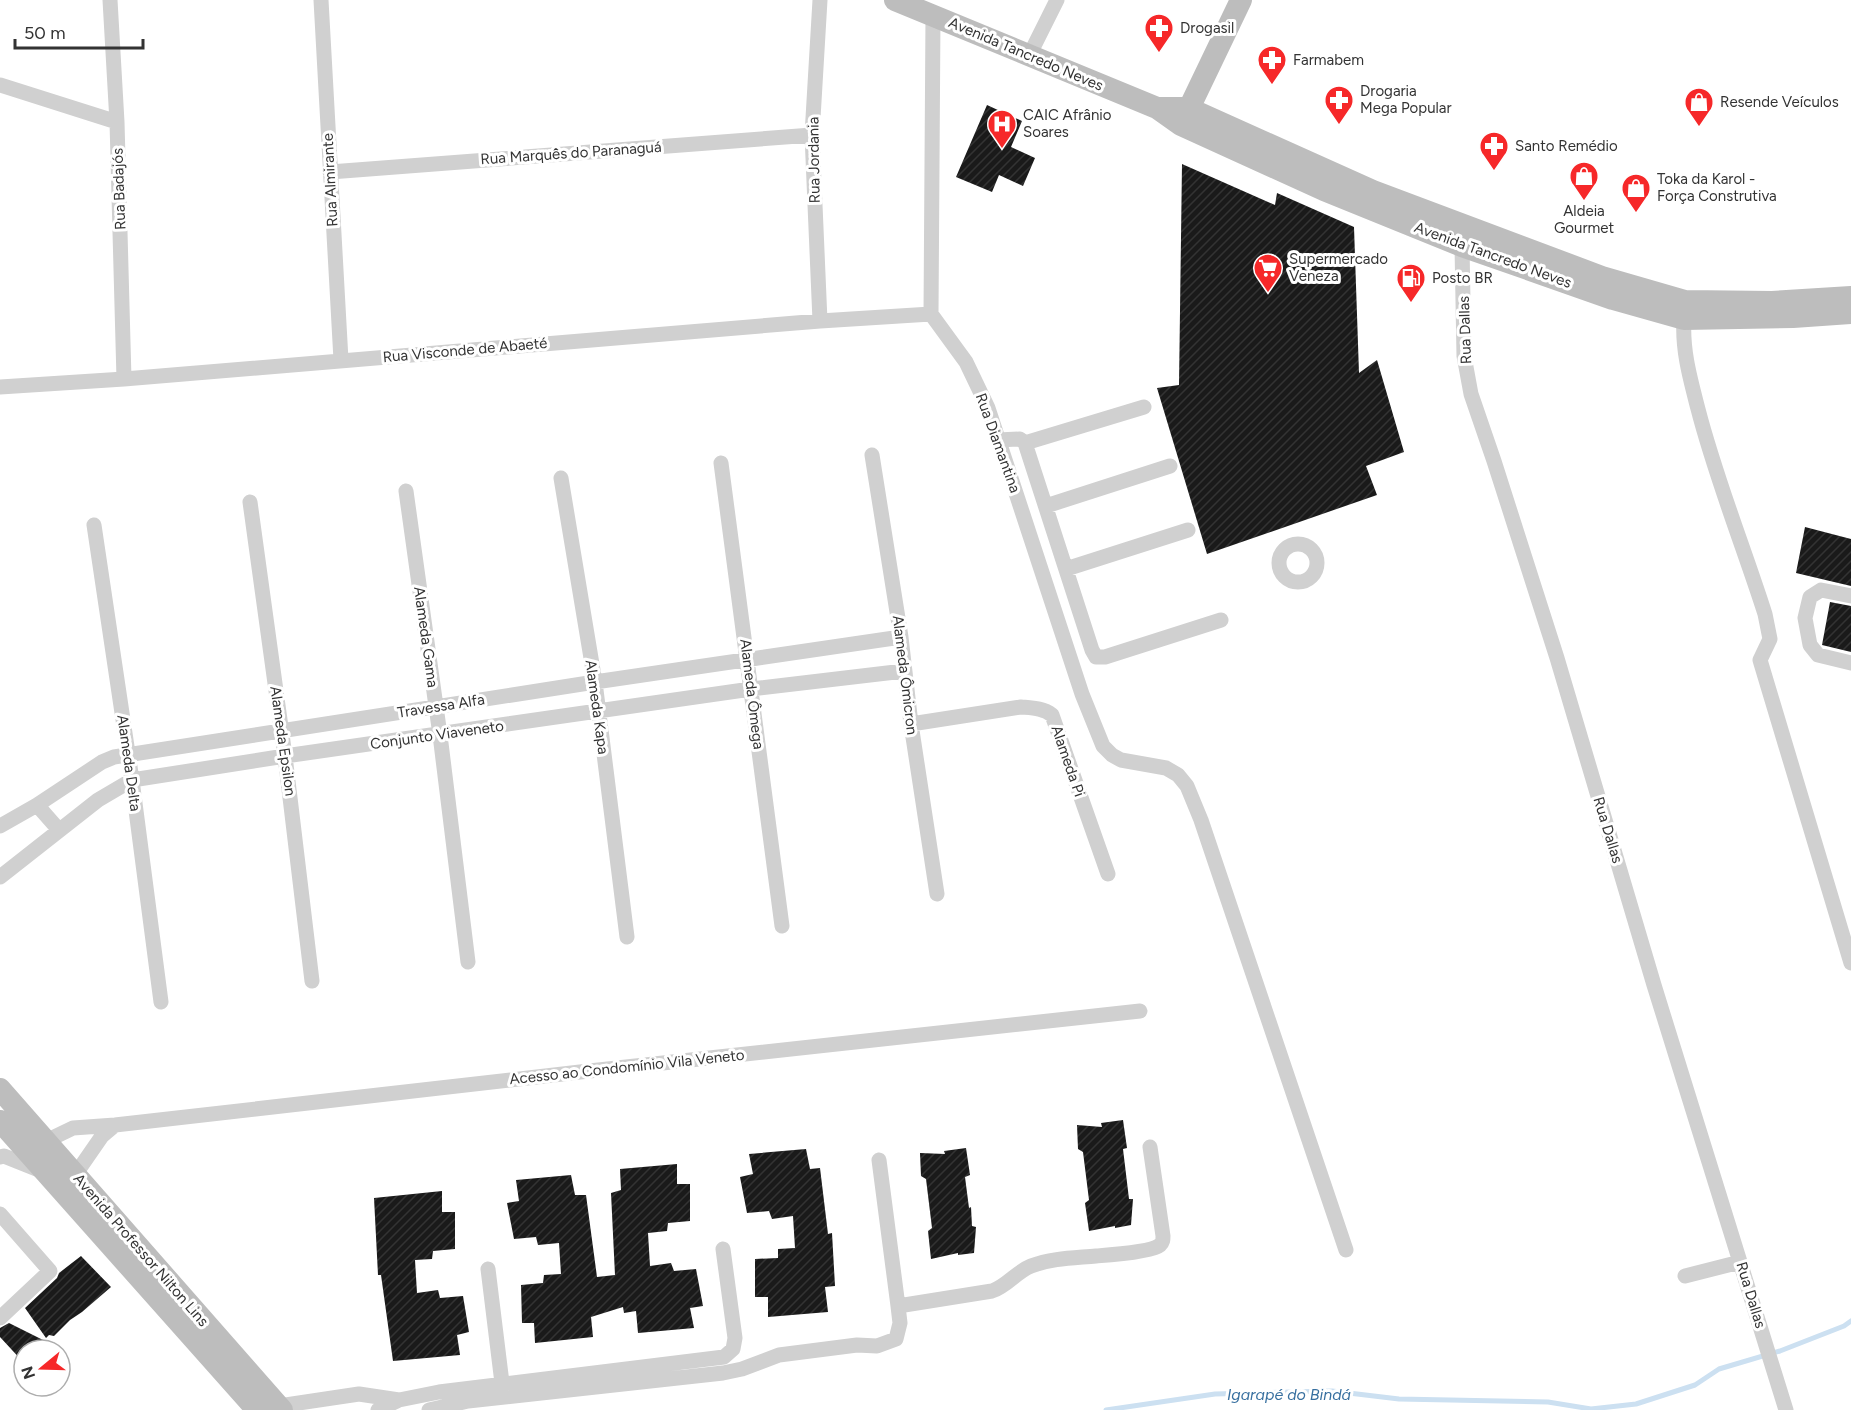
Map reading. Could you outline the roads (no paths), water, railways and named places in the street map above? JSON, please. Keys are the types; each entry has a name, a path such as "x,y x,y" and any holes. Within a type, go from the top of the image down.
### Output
{"main road":[{"name":"Avenida Tancredo Neves","path":"895,0 1157,108 1602,278 1685,302 1772,302 1851,297"},
{"path":"1184,117 1241,0"},
{"name":"Avenida Tancredo Neves","path":"1184,117 1324,190 1462,246 1613,299 1684,319 1793,317 1851,313"},
{"name":"Avenida Professor Nilton Lins","path":"0,1089 273,1409"},
{"name":"Avenida Professor Nilton Lins","path":"0,1121 44,1171 273,1409"}],"street":[{"name":"Rua Badajós","path":"110,0 117,122 124,379"},
{"name":"Rua Almirante","path":"321,0 341,360"},
{"name":"Rua Jordania","path":"820,0 812,135 820,321"},
{"path":"1029,56 1056,0"},
{"path":"931,314 933,15"},
{"path":"0,85 117,122"},
{"name":"Rua Marquês do Paranaguá","path":"330,172 812,135"},
{"name":"Rua Dallas","path":"1462,246 1464,356 1471,394 1557,658 1654,986 1786,1410"},
{"name":"Rua Visconde de Abaeté","path":"0,387 931,314"},
{"name":"Rua Diamantina","path":"931,314 966,362 987,408 1082,694 1103,746 1121,760 1166,768 1178,775 1187,786 1205,831 1346,1250"},
{"path":"1684,319 1682,338 1686,363 1711,456 1765,614 1770,639 1760,660 1851,963"},
{"path":"1025,443 1144,407"},
{"path":"998,440 1020,439 1025,443 1096,657 1105,657 1221,620"},
{"name":"Alameda Ômicron","path":"872,455 901,637 911,724 937,894"},
{"name":"Alameda Ômega","path":"721,463 782,926"},
{"path":"1046,506 1170,466"},
{"name":"Alameda Kapa","path":"561,478 595,682 627,937"},
{"name":"Alameda Gama","path":"406,491 440,735 468,962"},
{"name":"Alameda Epsilon","path":"250,502 285,756 312,981"},
{"name":"Alameda Delta","path":"94,525 129,754 161,1002"},
{"path":"1066,568 1188,530"},
{"path":"1851,596 1821,590 1810,597 1804,618 1810,645 1818,655 1851,663"},
{"name":"Travessa Alfa","path":"0,826 37,805 102,762 114,757 901,637"},
{"name":"Conjunto Viaveneto","path":"3,869 98,800 132,780 751,689 904,671"},
{"name":"Alameda Pi","path":"911,724 1021,707 1034,708 1052,715 1108,874"},
{"path":"37,805 59,830"},
{"name":"Acesso ao Condomínio Vila Veneto","path":"46,1141 73,1128 1140,1011"},
{"path":"75,1175 102,1136 115,1125"},
{"path":"898,1306 992,1291 1006,1285 1014,1276 1030,1266 1053,1260 1134,1252 1158,1246 1163,1241 1163,1236 1150,1146"},
{"path":"1,1155 44,1171"},
{"path":"429,1410 468,1401 723,1373 742,1370 779,1355 856,1345 877,1346 896,1339 900,1323 879,1160"},
{"path":"0,1214 50,1270 0,1318"},
{"path":"378,1410 399,1400 502,1383 724,1357 733,1350 735,1338 723,1249"},
{"path":"1684,1276 1740,1262"},
{"path":"488,1269 502,1383"},
{"path":"273,1409 359,1394 399,1400"}],"waterway":[{"name":"Igarapé do Bindá","path":"1106,1410 1215,1394 1332,1391 1399,1399 1548,1402 1591,1409 1636,1404 1695,1385 1719,1369 1780,1351 1844,1326 1851,1321"}],"place":[{"name":"Drogasil","path":"1159,54"},
{"name":"Farmabem","path":"1272,86"},
{"name":"Drogaria Mega Popular","path":"1339,126"},
{"name":"Resende Veículos","path":"1699,128"},
{"name":"CAIC Afrânio Soares","path":"1002,150"},
{"name":"Santo Remédio","path":"1494,172"},
{"name":"Aldeia Gourmet","path":"1584,202"},
{"name":"Toka da Karol - Força Construtiva","path":"1636,214"},
{"name":"Supermercado Veneza","path":"1268,294"},
{"name":"Posto BR","path":"1411,304"}]}
